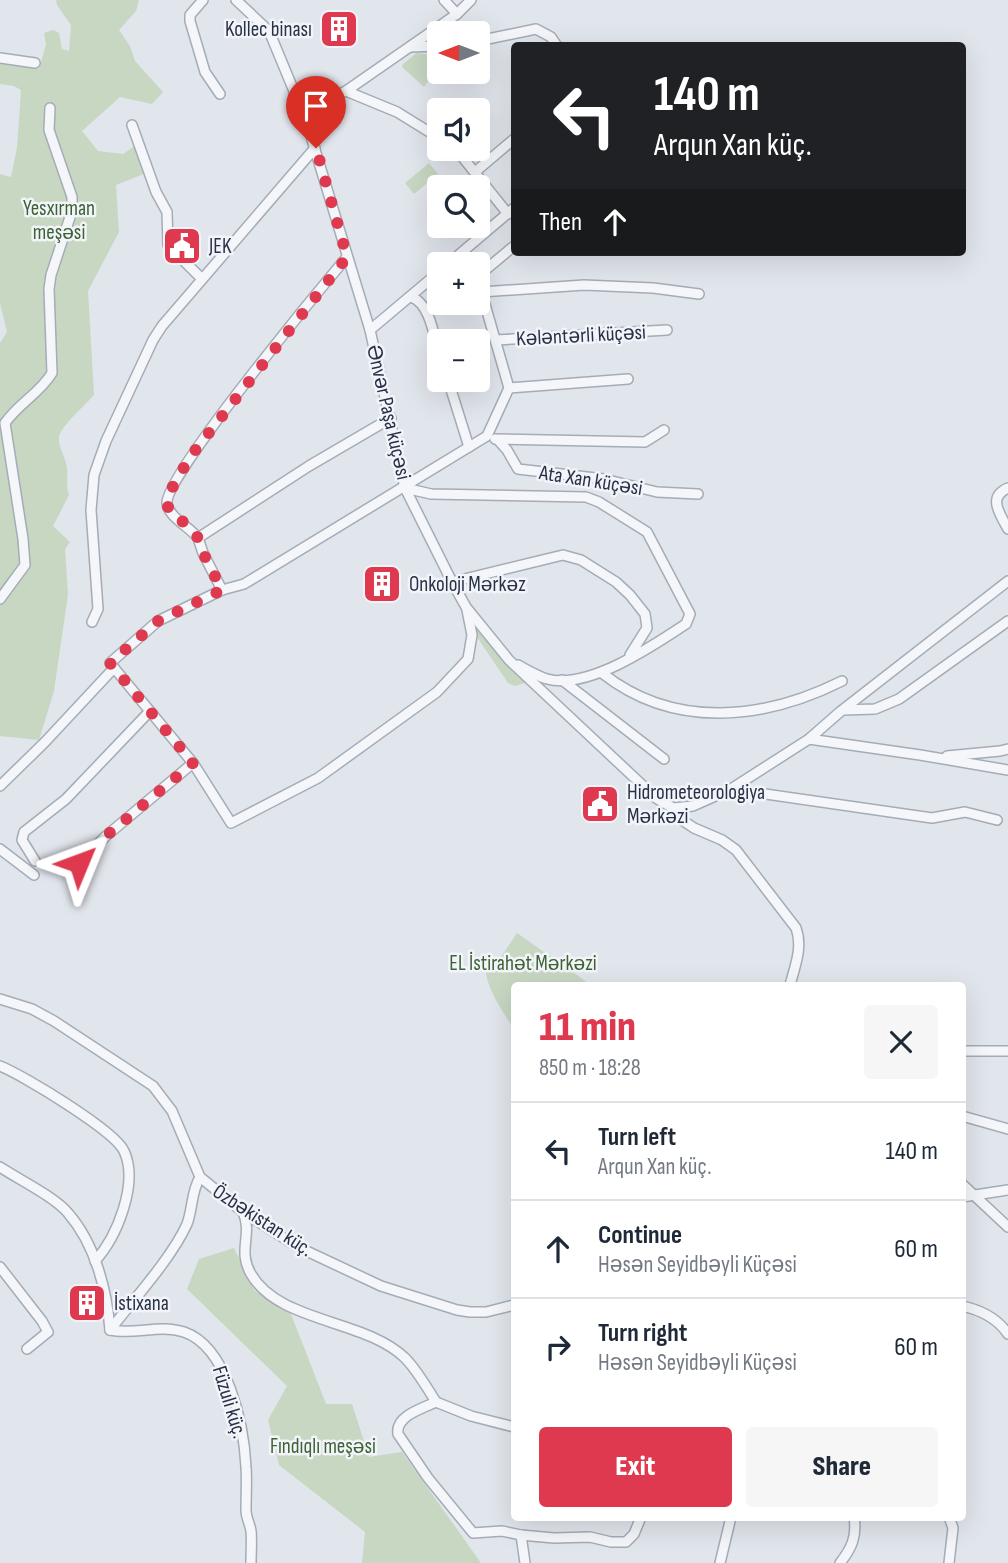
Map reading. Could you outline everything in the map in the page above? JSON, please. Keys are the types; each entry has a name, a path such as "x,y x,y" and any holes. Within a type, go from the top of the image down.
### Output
{"street":[{"path":"203,0 190,15 190,21 205,72 220,94"},
{"name":"Ənvər Paşa küçəsi","path":"236,0 269,31 300,104 316,148 370,330 405,488 466,607 509,660 632,777 656,798 673,808 682,820 736,850 745,859 796,928 799,937 798,952 791,982"},
{"path":"444,0 457,14"},
{"path":"300,104 310,107 346,91 457,14 471,0"},
{"path":"490,39 536,29 551,37 554,42"},
{"path":"408,47 427,46"},
{"path":"0,58 35,62"},
{"path":"346,91 397,112 427,131"},
{"path":"0,599 25,565 5,423 15,409 47,381 52,373 49,289 72,211 72,197 49,130 50,108"},
{"path":"132,125 156,192 167,212 168,245 202,279"},
{"path":"475,172 511,142"},
{"path":"92,622 98,609 92,510 97,461 153,340 162,326 316,148"},
{"path":"462,252 511,211 465,161"},
{"path":"490,267 511,249"},
{"path":"222,590 198,538 191,528 168,510 167,503 172,486 201,441 347,257"},
{"path":"370,330 427,282"},
{"path":"490,291 584,285 653,288 699,294"},
{"path":"411,296 417,299 426,312 431,329"},
{"path":"466,607 472,635 468,659 437,692 317,778 231,823 193,763 110,663 158,621 222,590 244,584 487,436 509,388 488,315"},
{"name":"Kələntərli küçəsi","path":"496,340 667,330"},
{"path":"509,388 628,379"},
{"path":"451,392 469,447"},
{"path":"198,538 391,418"},
{"path":"487,436 498,440 508,438 645,442 664,430"},
{"name":"Ata Xan küçəsi","path":"498,440 518,469 604,479 657,492 698,494"},
{"path":"405,488 431,494 586,498 599,502 647,533 690,614 686,624 602,673 562,680 548,679 509,660"},
{"path":"1008,488 1000,491 996,497 996,505 1008,529"},
{"path":"452,582 563,555 581,560 616,582 645,614 647,628 628,658"},
{"path":"673,808 693,806 731,789 809,739 842,710 1008,581"},
{"path":"842,710 875,709 899,699 1008,621"},
{"path":"0,786 46,743 114,668"},
{"path":"602,673 628,691 662,705 724,715 766,709 842,681"},
{"path":"562,680 664,759"},
{"path":"35,860 22,840 23,832 66,799 150,711"},
{"path":"809,739 1008,770"},
{"path":"936,758 1005,751"},
{"path":"72,866 79,863 106,836 193,763"},
{"path":"731,789 932,818 965,812 997,820"},
{"path":"0,849 34,875"},
{"name":"Özbəkistan küç.","path":"0,999 32,1009 54,1021 153,1086 172,1111 200,1177 243,1212 298,1247 381,1286 470,1312 511,1306"},
{"path":"966,1051 1008,1051"},
{"path":"0,1066 27,1079 102,1129 125,1152 128,1185 126,1204 107,1248 95,1261"},
{"path":"966,1117 1008,1129"},
{"path":"0,1167 67,1211 95,1261 108,1310 110,1330"},
{"path":"110,1330 187,1224 194,1187 200,1177"},
{"path":"966,1187 1008,1227"},
{"path":"966,1197 1008,1190"},
{"path":"243,1212 248,1229 243,1255 251,1275 270,1296 286,1305 378,1340 405,1358 436,1402 471,1416 511,1426"},
{"path":"0,1267 48,1332 27,1349"},
{"path":"966,1307 1000,1323 1008,1334"},
{"name":"Füzuli küç.","path":"110,1330 125,1333 166,1328 186,1332 202,1342 217,1357 242,1434 246,1466 246,1514 251,1528 251,1563"},
{"path":"436,1402 408,1417 397,1428 404,1444 428,1478 473,1533 502,1531 554,1538 590,1537 626,1542 634,1534 639,1521"},
{"path":"720,1563 731,1521"},
{"path":"841,1563 853,1542 854,1521"},
{"path":"949,1563 953,1528 950,1521"},
{"path":"521,1535 525,1563"}],"green space":[{"name":"Yesxırman meşəsi","path":"56,0 139,0 136,11 119,30 130,46 135,61 163,92 152,104 120,97 82,131 98,151 123,154 136,145 146,173 116,185 119,232 88,291 94,395 69,421 59,437 67,467 69,495 53,526 70,542 65,549 68,594 54,691 39,740 0,736 0,343 7,332 0,303 0,174 11,177 17,148 21,90 0,84 0,63 39,69 46,44 44,33 53,30 59,33 62,49 69,51 71,25"},
{"path":"417,53 427,55 427,83 424,87 402,67"},
{"path":"429,163 438,174 427,175 427,183 414,194 405,183"},
{"path":"472,618 503,661 526,681 525,683 515,686 508,683 475,634"},
{"name":"EL İstirahət Mərkəzi","path":"517,933 587,982 511,982 511,1025 490,987 486,959 495,966"},
{"name":"Fındıqlı meşəsi","path":"234,1248 255,1291 291,1314 326,1404 352,1404 369,1457 402,1452 481,1563 362,1563 365,1532 279,1465 268,1420 287,1386 187,1289 199,1259"}],"place":[{"name":"Kollec binası","path":"339,29"},
{"name":"JEK","path":"182,246"},
{"name":"Onkoloji Mərkəz","path":"382,584"},
{"name":"Hidrometeorologiya Mərkəzi","path":"600,804"},
{"name":"İstixana","path":"87,1303"}],"route":[{"path":"79,863 106,836 193,763 110,663 158,621 222,590 198,538 191,528 168,510 168,495 201,441 347,257 316,148"}]}
